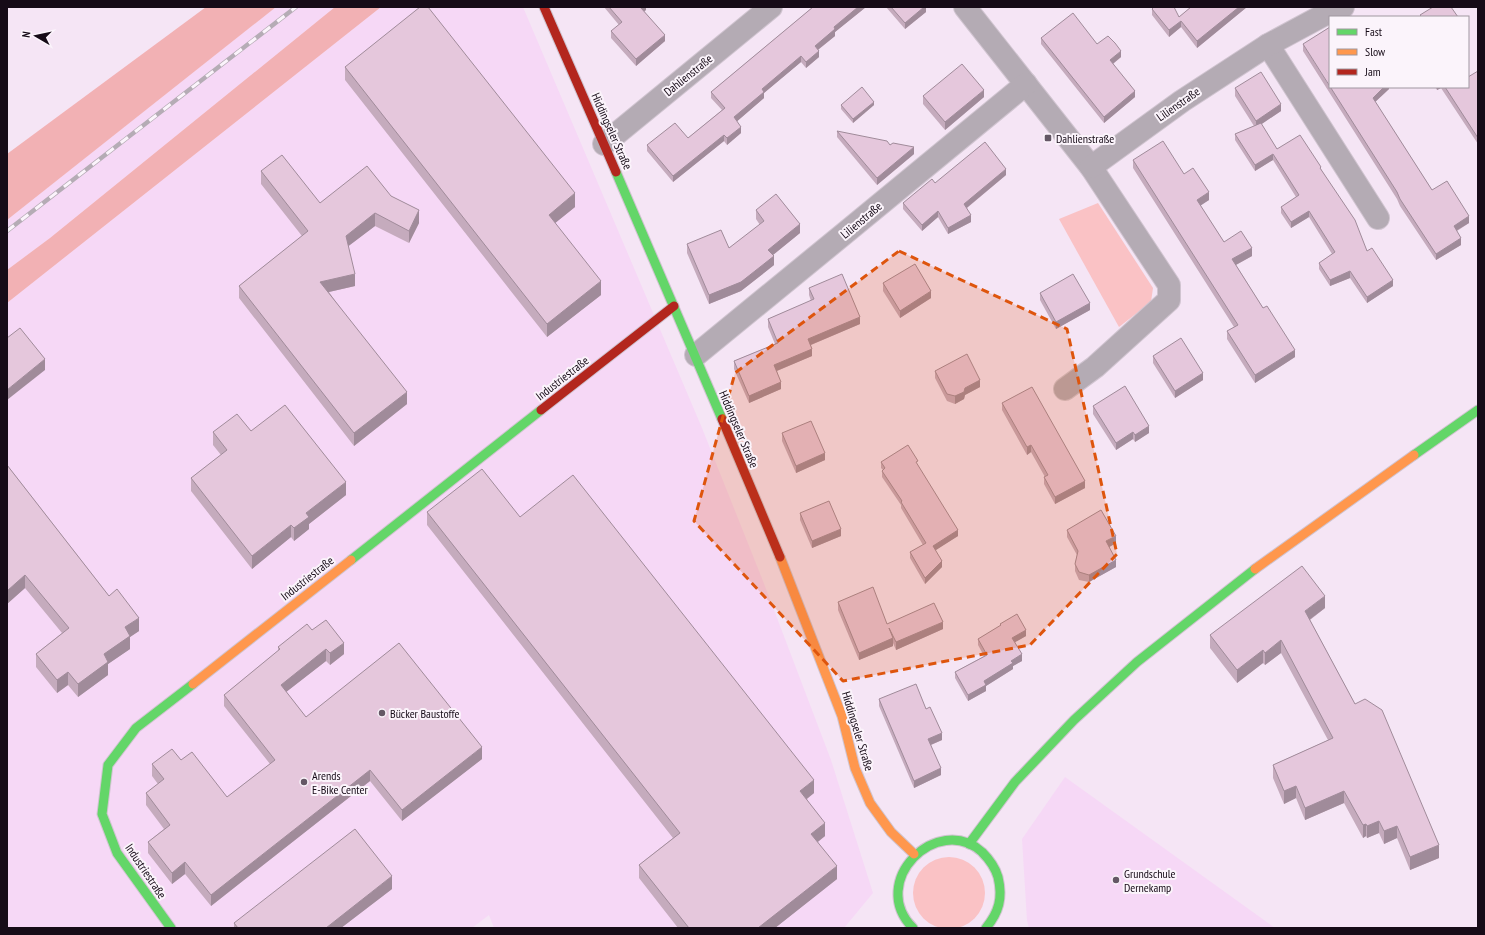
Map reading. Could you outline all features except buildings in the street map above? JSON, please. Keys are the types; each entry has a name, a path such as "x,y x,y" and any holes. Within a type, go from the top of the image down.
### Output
{"street":[{"name":"Hiddingseler Straße","path":"544,7 696,355 826,674 842,716 856,768 870,802 891,832 914,854"},
{"name":"Dahlienstraße","path":"604,144 771,7"},
{"path":"965,7 1090,167 1169,285 1169,300 1095,366 1065,389"},
{"name":"Lilienstraße","path":"1090,167 1182,100 1268,45 1333,10 1343,7"},
{"path":"1268,45 1378,218"},
{"name":"Lilienstraße","path":"696,355 1026,84"},
{"name":"Industriestraße","path":"171,928 118,853 102,814 108,765 136,728 674,306"},
{"path":"969,844 1015,782 1074,720 1137,662 1246,575 1478,410"},
{"path":"909,927 900,908 898,889 903,870 914,854 931,844 950,840 969,844 987,856 998,874 1001,896 995,916 986,928"}],"highlighted area":[{"path":"899,251 1067,329 1117,554 1030,645 843,681 694,521 735,373"}],"shaded area":[{"path":"206,7 276,7 7,220 7,154"},
{"path":"276,7 335,7 50,238 7,270 7,220"},
{"path":"335,7 381,7 7,303 7,270 50,238"},
{"path":"381,7 523,7 702,428 763,581 831,760 873,893 844,928 494,928 489,915 472,928 7,928 7,303"},
{"path":"1098,203 1153,288 1151,302 1119,327 1059,219"},
{"name":"Grundschule Dernekamp","path":"1065,777 1275,928 1029,928 1027,921 1022,839"},
{"path":"949,857 963,860 975,867 982,879 985,893 982,907 975,919 963,926 949,929 935,926 923,919 916,907 913,893 916,879 923,867 935,860"}],"railway":[{"path":"7,231 296,7"}],"traffic: fast":[{"path":"616,172 722,419"},
{"path":"351,560 541,410"},
{"path":"1414,455 1478,410"},
{"path":"969,844 1015,782 1074,720 1137,662 1255,569"},
{"path":"171,928 117,853 102,814 108,765 136,728 193,684"},
{"path":"913,928 901,910 898,891 903,873 913,858 928,846 946,841 964,842 982,852 995,870 998,877 1000,898 997,910 986,928"}],"traffic: slow":[{"path":"1255,569 1414,455"},
{"path":"780,557 842,716 855,768 870,803 891,832 914,854"},
{"path":"193,684 351,560"}],"traffic: jam":[{"path":"544,7 616,172"},
{"path":"541,410 674,306"},
{"path":"722,419 780,557"}],"place":[{"name":"Dahlienstraße","path":"1048,138"},
{"name":"Bücker Baustoffe","path":"382,713"},
{"name":"Arends E-Bike Center","path":"304,782"},
{"name":"Grundschule Dernekamp","path":"1116,880"}]}
